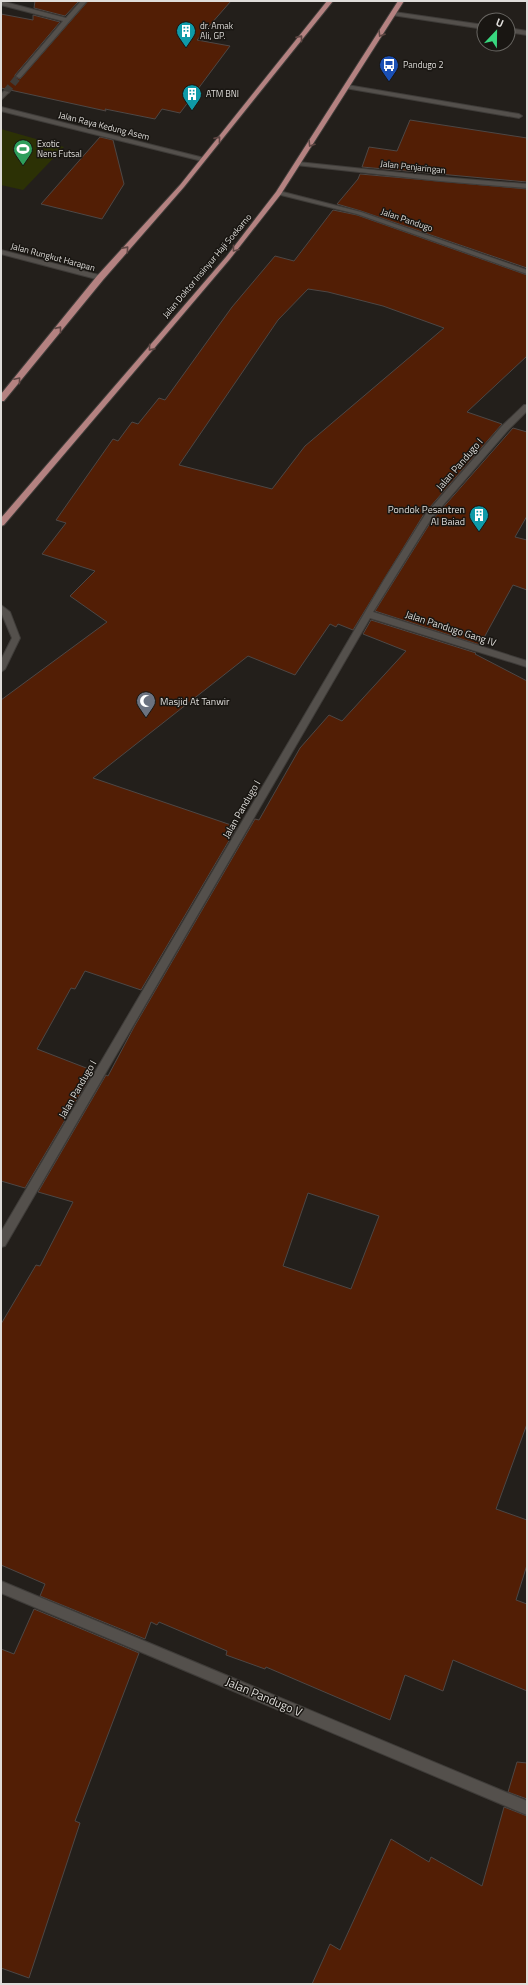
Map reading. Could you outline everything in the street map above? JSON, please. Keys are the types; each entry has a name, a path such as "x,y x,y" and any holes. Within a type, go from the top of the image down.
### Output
{"main road":[{"path":"1,399 100,278 182,186 202,159 330,1"},
{"name":"Jalan Doktor Insinyur Haji Soekarno","path":"1,524 228,258 279,193 401,1"}],"street":[{"path":"19,76 84,1"},
{"path":"1,3 67,20"},
{"path":"394,14 476,26"},
{"path":"516,31 527,33"},
{"path":"347,87 519,116"},
{"path":"1,98 6,92"},
{"name":"Jalan Raya Kedung Asem","path":"1,109 202,159"},
{"name":"Jalan Penjaringan","path":"298,164 440,179 527,186"},
{"name":"Jalan Pandugo","path":"279,193 359,213 527,272"},
{"name":"Jalan Rungkut Harapan","path":"1,252 100,278"},
{"name":"Jalan Pandugo I","path":"1,1242 368,614 428,517 505,428 527,407"},
{"path":"1,608 6,612 16,638 1,669"},
{"name":"Jalan Pandugo Gang IV","path":"368,614 527,664"},
{"name":"Jalan Pandugo V","path":"1,1587 527,1808"}],"green space":[{"name":"Exotic Nens Futsal","path":"1,129 64,147 23,190 1,185"}],"building":[{"path":"35,1 79,1 65,16 34,8"},
{"path":"88,1 231,1 197,40 230,46 180,113 162,109 155,119 105,109 106,111 1,88 1,14 33,20 33,15 60,22 15,75 15,77 20,79"},
{"path":"410,120 527,138 527,182 362,167 369,147 397,151"},
{"path":"100,137 113,140 124,184 102,219 41,204"},
{"path":"360,174 527,189 527,268 337,204 358,179"},
{"path":"333,210 357,215 527,275 527,356 467,412 502,424 424,514 353,630 338,624 336,627 330,624 295,675 248,656 93,778 237,827 141,990 85,971 75,989 71,988 37,1049 94,1071 25,1188 1,1181 1,700 107,622 70,596 95,571 42,554 66,523 56,520 113,439 118,441 132,422 138,424 159,398 165,400 232,307 275,256 294,261","holes":["308,289 328,292 383,306 444,328 305,446 272,489 179,465 278,320"]},
{"path":"513,428 527,432 527,516 515,537 527,540 527,590 513,585 480,645 375,611 432,520"},
{"path":"371,620 476,653 475,654 527,681 527,1424 496,1509 527,1520 527,1565 516,1600 527,1604 527,1691 453,1660 443,1691 405,1675 390,1720 266,1667 265,1669 226,1655 227,1651 159,1622 157,1625 151,1622 145,1639 40,1596 45,1584 1,1565 1,1324 36,1265 40,1266 73,1202 38,1192 106,1075 108,1076 134,1027 255,819 259,820 300,748 329,715 342,721 406,651 363,634","holes":["308,1193 379,1216 351,1289 283,1266"]},
{"path":"34,1609 139,1653 75,1821 80,1823 29,1978 1,1968 1,1649 14,1654"},
{"path":"517,1762 527,1763 527,1799 508,1792"},
{"path":"504,1807 527,1816 527,1984 312,1984 330,1944 340,1950 391,1839 429,1862 431,1857 482,1886"}],"tunnel":[{"path":"6,92 19,76"}],"place":[{"name":"dr. Amak Ali, GP.","path":"186,48"},
{"name":"Pandugo 2","path":"389,82"},
{"name":"ATM BNI","path":"192,111"},
{"name":"Exotic Nens Futsal","path":"23,166"},
{"name":"Pondok Pesantren Al Baiad","path":"479,532"},
{"name":"Masjid At Tanwir","path":"146,718"}]}
